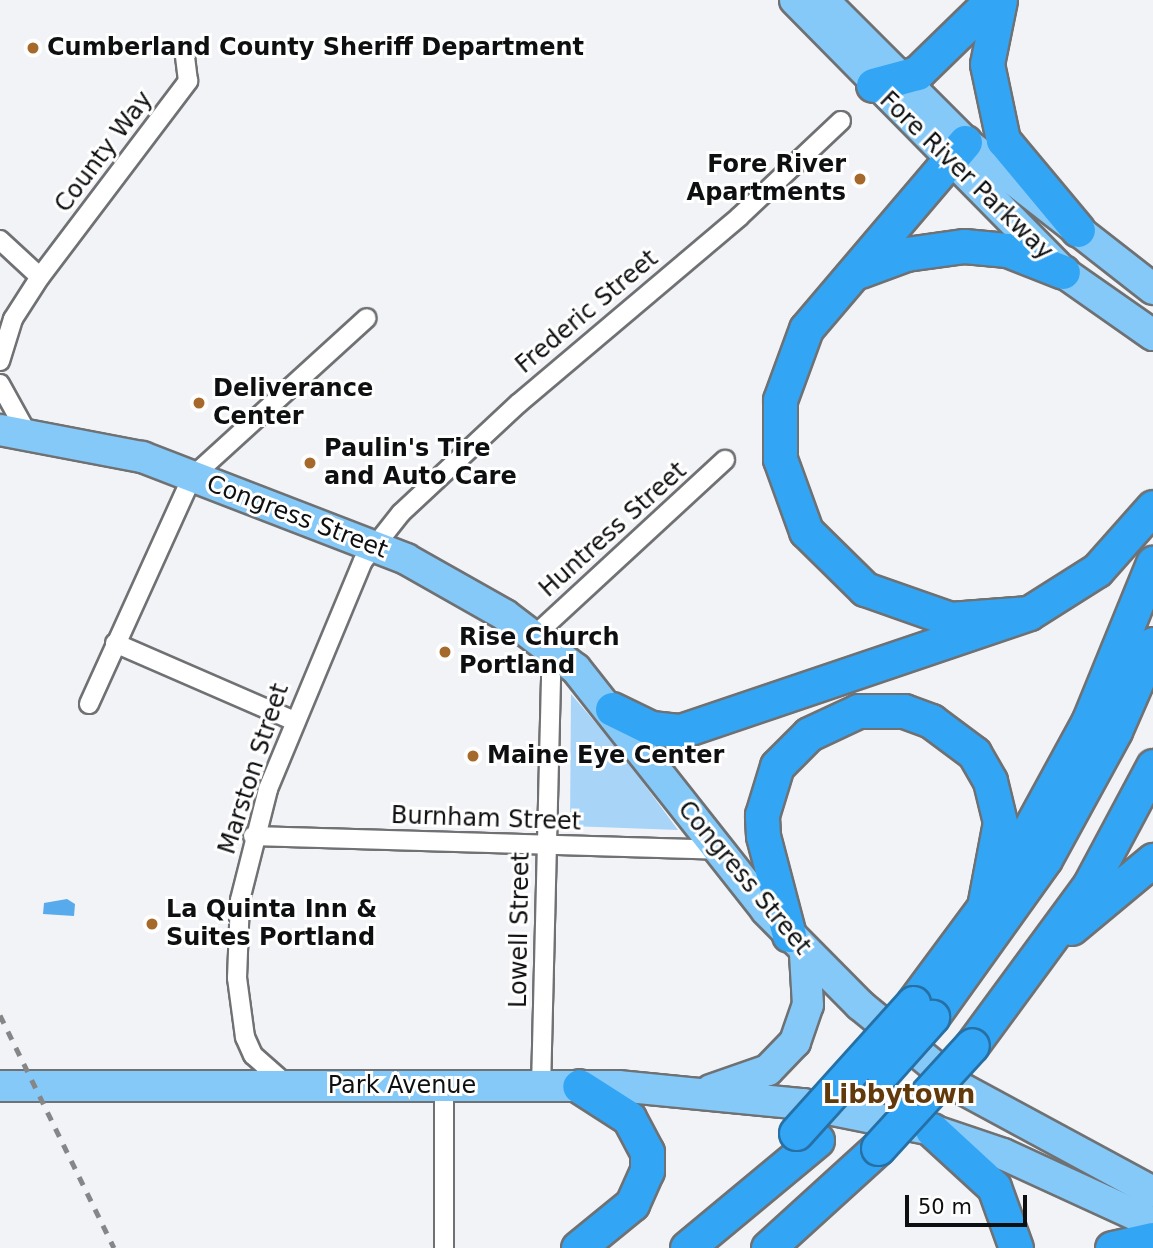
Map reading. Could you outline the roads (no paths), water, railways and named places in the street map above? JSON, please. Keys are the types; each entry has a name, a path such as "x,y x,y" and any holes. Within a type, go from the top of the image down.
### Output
{"highway":[{"path":"887,83 992,0"},
{"path":"1000,0 987,64 1003,140 1078,230"},
{"path":"959,151 806,329 784,381 779,459 797,515 839,569 892,603 957,620 1029,613"},
{"path":"855,274 906,254 964,246 1007,250 1063,272"},
{"path":"612,709 651,728 681,731 1029,613 1097,569 1153,507"},
{"path":"922,1010 984,908 1089,720 1153,564"},
{"path":"685,1248 922,1010 1045,859 1153,644"},
{"path":"797,945 765,854 768,790 793,747 858,712 892,710 931,721 974,753 990,781 1000,822 984,908"},
{"path":"776,1244 878,1148 972,1045 1052,942 1153,766"},
{"path":"1052,942 1153,860"},
{"path":"578,1248 632,1204 648,1171 648,1152 629,1118 579,1086"},
{"path":"932,1130 994,1186 1016,1248"},
{"path":"1112,1248 1153,1239"}],"main road":[{"name":"Fore River Parkway","path":"795,0 959,151 1063,272 1153,335"},
{"name":"Fore River Parkway","path":"823,0 887,83"},
{"name":"Fore River Parkway","path":"959,151 1078,230 1153,289"},
{"name":"Congress Street","path":"14,432 104,446 406,559 543,642 612,709 718,850 797,945 961,1088 1153,1192"},
{"path":"693,1093 737,1084 784,1058 805,1026 797,945"},
{"name":"Park Avenue","path":"0,1086 579,1086 693,1093 805,1126"},
{"path":"805,1126 932,1130 1035,1166 1153,1223"},
{"path":"1108,1168 1153,1167"}],"street":[{"name":"County Way","path":"0,360 13,319 40,277 188,81 184,50"},
{"name":"Frederic Street","path":"371,548 519,403 739,217 841,121"},
{"path":"0,240 40,277"},
{"path":"89,704 192,477 367,318"},
{"path":"0,384 14,432"},
{"name":"Huntress Street","path":"543,642 725,460"},
{"name":"Marston Street","path":"287,1085 253,1055 240,1016 237,939 253,836 293,721 371,548"},
{"name":"Lowell Street","path":"541,1088 546,846 543,642"},
{"path":"115,643 293,721"},
{"name":"Burnham Street","path":"253,836 718,850"},
{"path":"444,1087 444,1248"}],"water":[{"path":"67,899 75,904 74,916 43,914 44,903"}],"railway":[{"path":"0,1015 114,1248"}],"place":[{"name":"Cumberland County Sheriff Department","path":"33,48"},
{"name":"Fore River Apartments","path":"860,179"},
{"name":"Deliverance Center","path":"199,403"},
{"name":"Paulin's Tire and Auto Care","path":"310,463"},
{"name":"Rise Church Portland","path":"445,652"},
{"name":"Maine Eye Center","path":"473,756"},
{"name":"La Quinta Inn & Suites Portland","path":"152,924"}],"district":[{"name":"Libbytown","path":"899,1095"}]}
